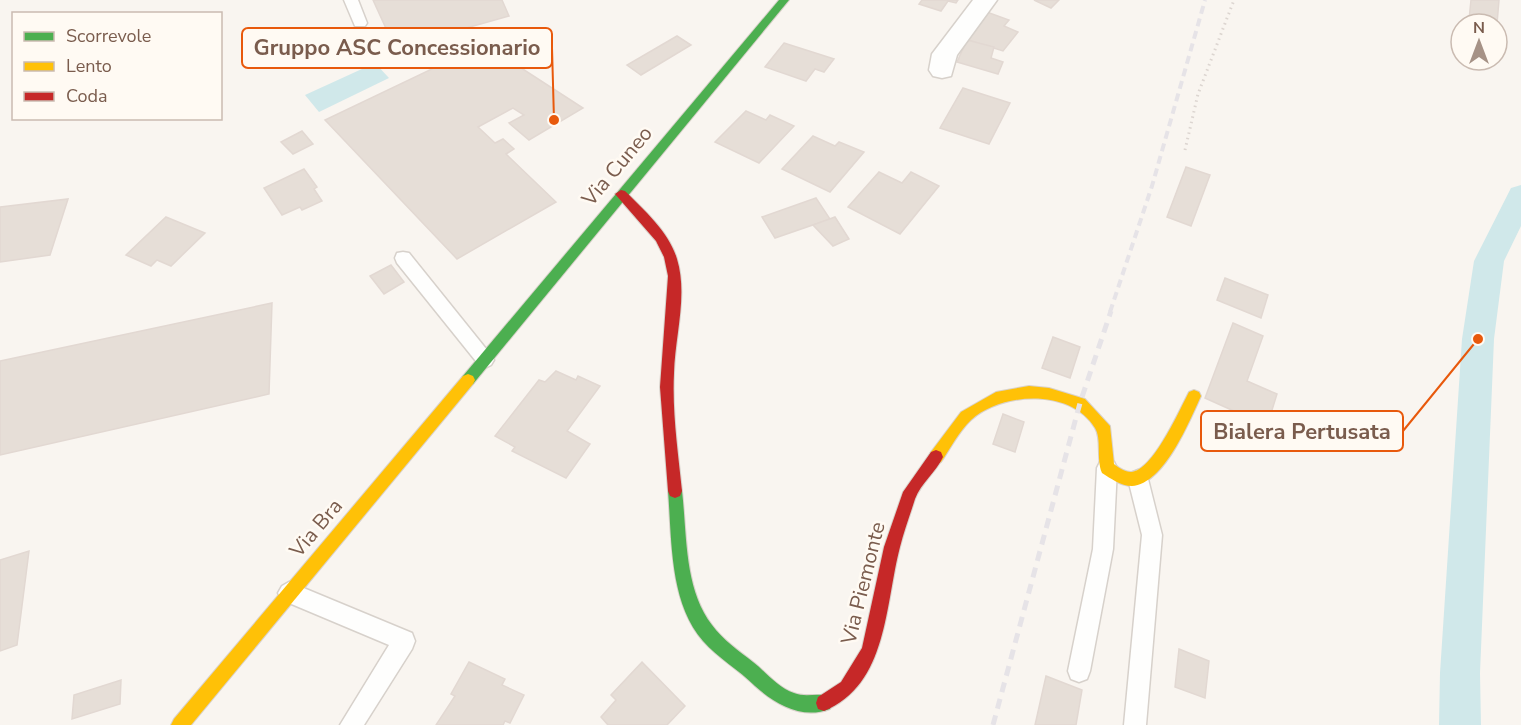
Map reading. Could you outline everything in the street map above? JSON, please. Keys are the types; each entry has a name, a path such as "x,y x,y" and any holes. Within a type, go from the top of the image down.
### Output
{"street":[{"name":"Via Cuneo","path":"485,360 784,0"},
{"path":"942,70 945,54 985,0"},
{"name":"Via Piemonte","path":"621,194 647,217 669,251 674,265 676,296 667,384 683,569 689,598 705,630 778,695 803,706 825,703 847,688 870,651 892,547 910,492 966,416 1001,396 1029,392 1049,394 1080,403 1103,426 1107,468"},
{"name":"Via Bra","path":"180,725 485,360"},
{"path":"1107,468 1122,477 1138,479 1152,470 1194,396"}],"lane":[{"path":"351,0 360,23"},
{"path":"403,258 485,360"},
{"path":"1079,671 1103,549 1107,468"},
{"path":"1135,725 1152,535 1138,479"},
{"path":"289,593 404,641 351,725"}],"path":[{"path":"1185,150 1198,94 1234,0"}],"water":[{"path":"375,63 389,78 319,112 305,95"}],"building":[{"path":"373,0 502,0 509,16 395,48"},
{"path":"922,0 958,0 956,3 948,1 941,11 919,4"},
{"path":"1034,0 1059,0 1051,8"},
{"path":"1471,0 1499,0 1498,12 1470,12"},
{"path":"984,11 1009,20 1004,26 1018,32 1003,51 962,38"},
{"path":"677,36 691,45 641,75 627,65"},
{"path":"967,40 994,47 991,58 1003,62 998,74 957,62"},
{"path":"784,43 834,59 824,72 815,69 806,81 765,67"},
{"path":"484,44 583,108 529,140 509,123 524,115 513,108 478,127 495,143 503,139 514,149 506,154 556,202 457,259 325,120"},
{"path":"963,88 1010,103 989,144 940,128"},
{"path":"746,111 766,120 770,115 794,126 759,163 715,142"},
{"path":"302,131 313,144 293,154 281,142"},
{"path":"813,136 835,146 839,142 864,152 830,192 782,169"},
{"path":"1186,167 1210,175 1191,226 1167,217"},
{"path":"304,169 317,187 314,189 322,201 302,210 300,207 282,215 264,188"},
{"path":"879,172 902,183 911,172 939,186 900,234 848,207"},
{"path":"816,198 830,219 775,238 762,217"},
{"path":"68,199 50,255 0,262 0,207"},
{"path":"166,217 205,233 171,266 157,260 151,266 126,255"},
{"path":"835,217 849,239 833,246 813,225"},
{"path":"391,265 404,282 384,294 370,276"},
{"path":"1225,278 1268,295 1261,318 1217,300"},
{"path":"272,303 269,394 0,455 0,361"},
{"path":"1233,323 1263,336 1247,381 1277,394 1267,426 1205,398"},
{"path":"1053,337 1080,347 1070,378 1042,368"},
{"path":"556,371 576,380 578,376 600,386 567,431 590,444 566,478 512,451 515,447 495,436 539,380 545,382"},
{"path":"1003,414 1024,422 1015,452 993,444"},
{"path":"29,551 17,645 0,651 0,560"},
{"path":"1179,649 1209,661 1205,698 1175,687"},
{"path":"469,662 505,679 502,685 524,695 510,723 505,721 503,725 436,725 455,696 451,694"},
{"path":"642,662 685,706 667,725 608,725 601,717 616,700 611,695"},
{"path":"1046,676 1082,690 1076,725 1035,725"},
{"path":"121,680 120,704 72,719 74,695"}],"waterway":[{"path":"1460,725 1460,673 1478,339 1489,261 1521,196"}],"railway":[{"path":"1110,312 1152,186 1205,0"},
{"path":"993,725 1080,403 1111,311"}],"traffic: fast":[{"path":"468,380 784,0"},
{"path":"675,491 685,580 695,614 704,629 722,647 786,699 803,704 824,703"}],"traffic: slow":[{"path":"180,725 468,380"},
{"path":"936,457 966,416 1001,396 1029,392 1049,394 1080,403 1103,426 1107,468 1123,477 1133,479 1142,476 1160,458 1194,396"}],"traffic: jam":[{"path":"621,194 645,218 661,239 670,257 674,276 675,295 667,372 667,402 675,491"},
{"path":"824,703 847,688 870,651 892,547 910,492 936,457"}],"place":[{"name":"Gruppo ASC Concessionario","path":"554,120"},
{"name":"Bialera Pertusata","path":"1478,339"}]}
